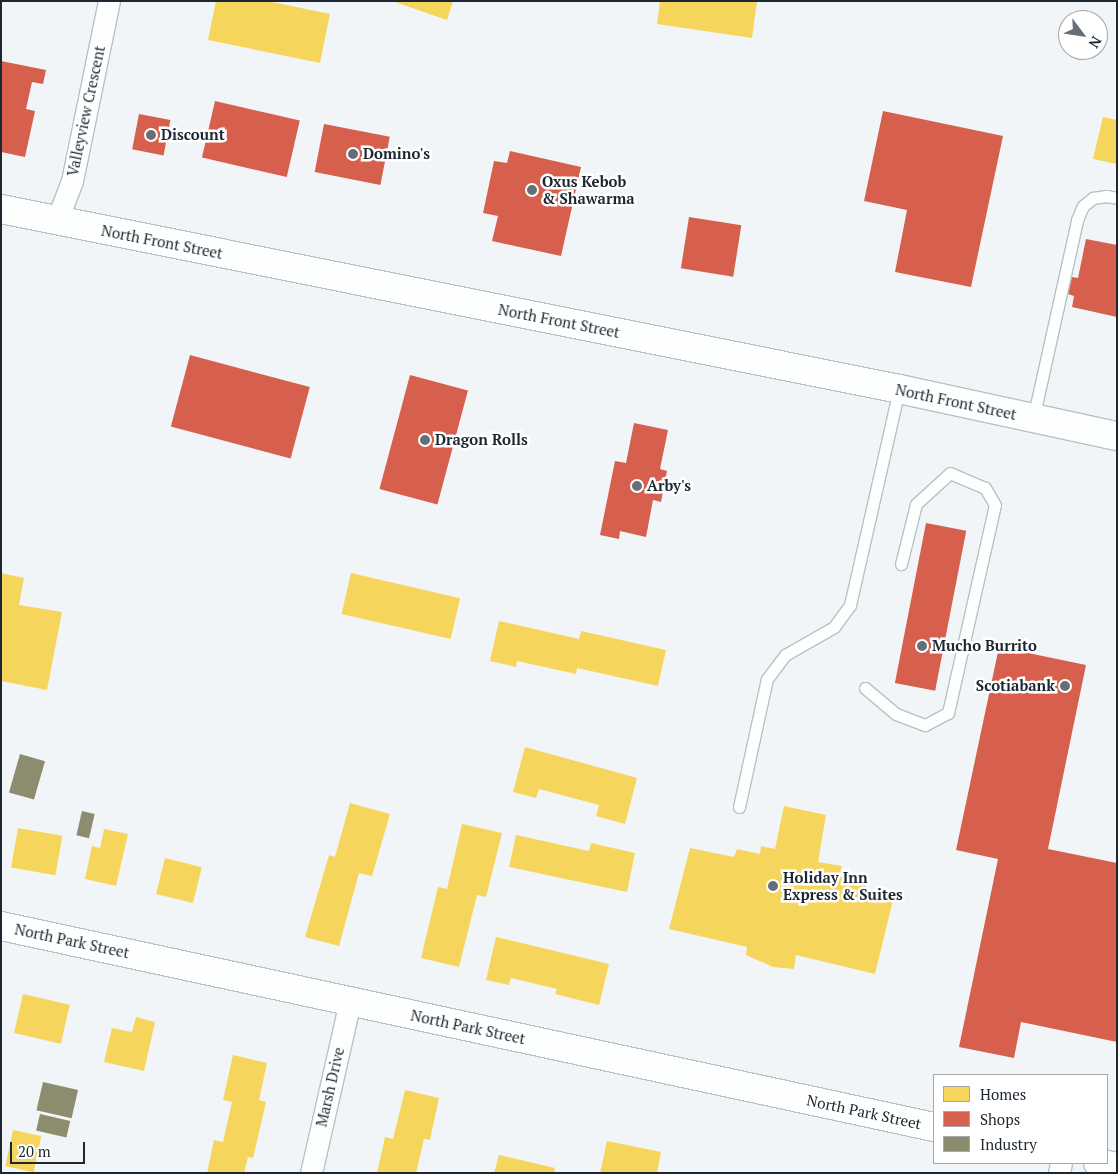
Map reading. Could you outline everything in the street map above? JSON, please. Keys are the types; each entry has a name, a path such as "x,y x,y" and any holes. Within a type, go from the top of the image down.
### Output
{"main road":[{"name":"North Front Street","path":"1,209 899,390 1117,436"},
{"name":"North Park Street","path":"1,926 933,1127"},
{"path":"1103,1164 1117,1167"}],"street":[{"name":"Valleyview Crescent","path":"57,220 72,180 109,1"},
{"name":"Marsh Drive","path":"311,1173 350,1001"}],"lane":[{"path":"1033,418 1077,220 1083,206 1092,198 1106,196 1117,198"},
{"path":"739,807 767,679 786,655 834,627 850,605 899,390"},
{"path":"865,688 896,714 924,725 948,713 995,505 985,488 950,473 916,504 901,564"}],"building: Homes":[{"path":"216,1 267,1 330,14 320,63 208,40"},
{"path":"392,1 453,1 447,20"},
{"path":"660,1 757,1 752,38 657,24"},
{"path":"1103,117 1117,120 1117,164 1093,159"},
{"path":"1,573 24,578 19,605 62,612 47,690 1,681"},
{"path":"351,573 460,598 451,639 342,614"},
{"path":"499,621 579,639 581,631 666,650 658,686 577,668 576,674 517,661 516,667 490,661"},
{"path":"525,747 637,778 625,824 596,816 599,805 539,789 536,798 513,792"},
{"path":"350,803 390,814 372,876 359,873 339,946 305,937 329,855 335,857"},
{"name":"Holiday Inn Express & Suites","path":"784,806 826,815 818,862 842,866 840,876 866,881 866,890 894,896 875,974 796,955 794,969 773,967 746,955 747,947 669,929 690,848 734,857 737,849 760,854 761,846 775,849"},
{"path":"462,824 502,833 486,897 477,895 459,967 421,958 438,887 447,889"},
{"path":"18,828 62,836 55,875 11,867"},
{"path":"104,829 128,834 116,886 85,879 92,846 100,848"},
{"path":"516,835 589,851 591,843 635,853 627,892 509,867"},
{"path":"165,858 202,867 193,903 156,894"},
{"path":"496,937 609,964 599,1005 555,994 557,989 511,978 509,985 486,980"},
{"path":"23,994 70,1005 61,1044 14,1033"},
{"path":"136,1017 155,1022 144,1071 104,1062 112,1028 132,1032"},
{"path":"233,1055 267,1063 259,1100 266,1102 253,1158 248,1157 244,1173 207,1173 214,1140 223,1142 232,1102 223,1100"},
{"path":"405,1090 439,1098 430,1140 424,1139 416,1173 377,1173 385,1137 393,1139"},
{"path":"13,1130 41,1136 34,1172 5,1166"},
{"path":"607,1141 661,1152 657,1173 600,1173"},
{"path":"499,1155 555,1168 554,1173 494,1173"}],"building: Shops":[{"path":"1,61 46,70 43,84 32,82 26,109 35,111 25,157 1,152"},
{"path":"215,101 300,121 287,177 202,158"},
{"path":"883,111 1003,136 971,287 895,272 907,210 864,201"},
{"name":"Discount","path":"139,114 170,120 164,155 132,149"},
{"name":"Domino's","path":"324,124 390,137 380,185 315,172"},
{"name":"Oxus Kebob & Shawarma","path":"510,151 581,167 561,256 492,241 498,216 483,213 494,161 507,163"},
{"path":"689,217 741,225 733,277 681,268"},
{"path":"1086,239 1117,245 1117,317 1072,307 1074,296 1068,294 1072,277 1078,278"},
{"path":"190,355 310,387 291,459 171,426"},
{"name":"Dragon Rolls","path":"410,375 468,391 437,505 379,489"},
{"name":"Arby's","path":"634,423 668,430 660,469 667,471 661,502 653,500 646,537 620,531 619,539 600,535 615,461 626,463"},
{"path":"926,523 966,531 935,691 895,683"},
{"path":"999,647 1086,665 1048,849 1117,863 1117,1042 1021,1022 1014,1058 959,1047 998,859 956,850"}],"building: Industry":[{"path":"20,754 45,761 34,800 9,792"},
{"path":"82,811 95,814 89,838 76,835"},
{"path":"43,1082 78,1090 72,1118 36,1110"},
{"path":"40,1114 70,1121 66,1138 36,1131"}],"place":[{"name":"Discount","path":"151,135"},
{"name":"Domino's","path":"353,154"},
{"name":"Oxus Kebob & Shawarma","path":"532,190"},
{"name":"Dragon Rolls","path":"425,440"},
{"name":"Arby's","path":"637,486"},
{"name":"Mucho Burrito","path":"922,646"},
{"name":"Scotiabank","path":"1065,686"},
{"name":"Holiday Inn Express & Suites","path":"773,886"}]}
